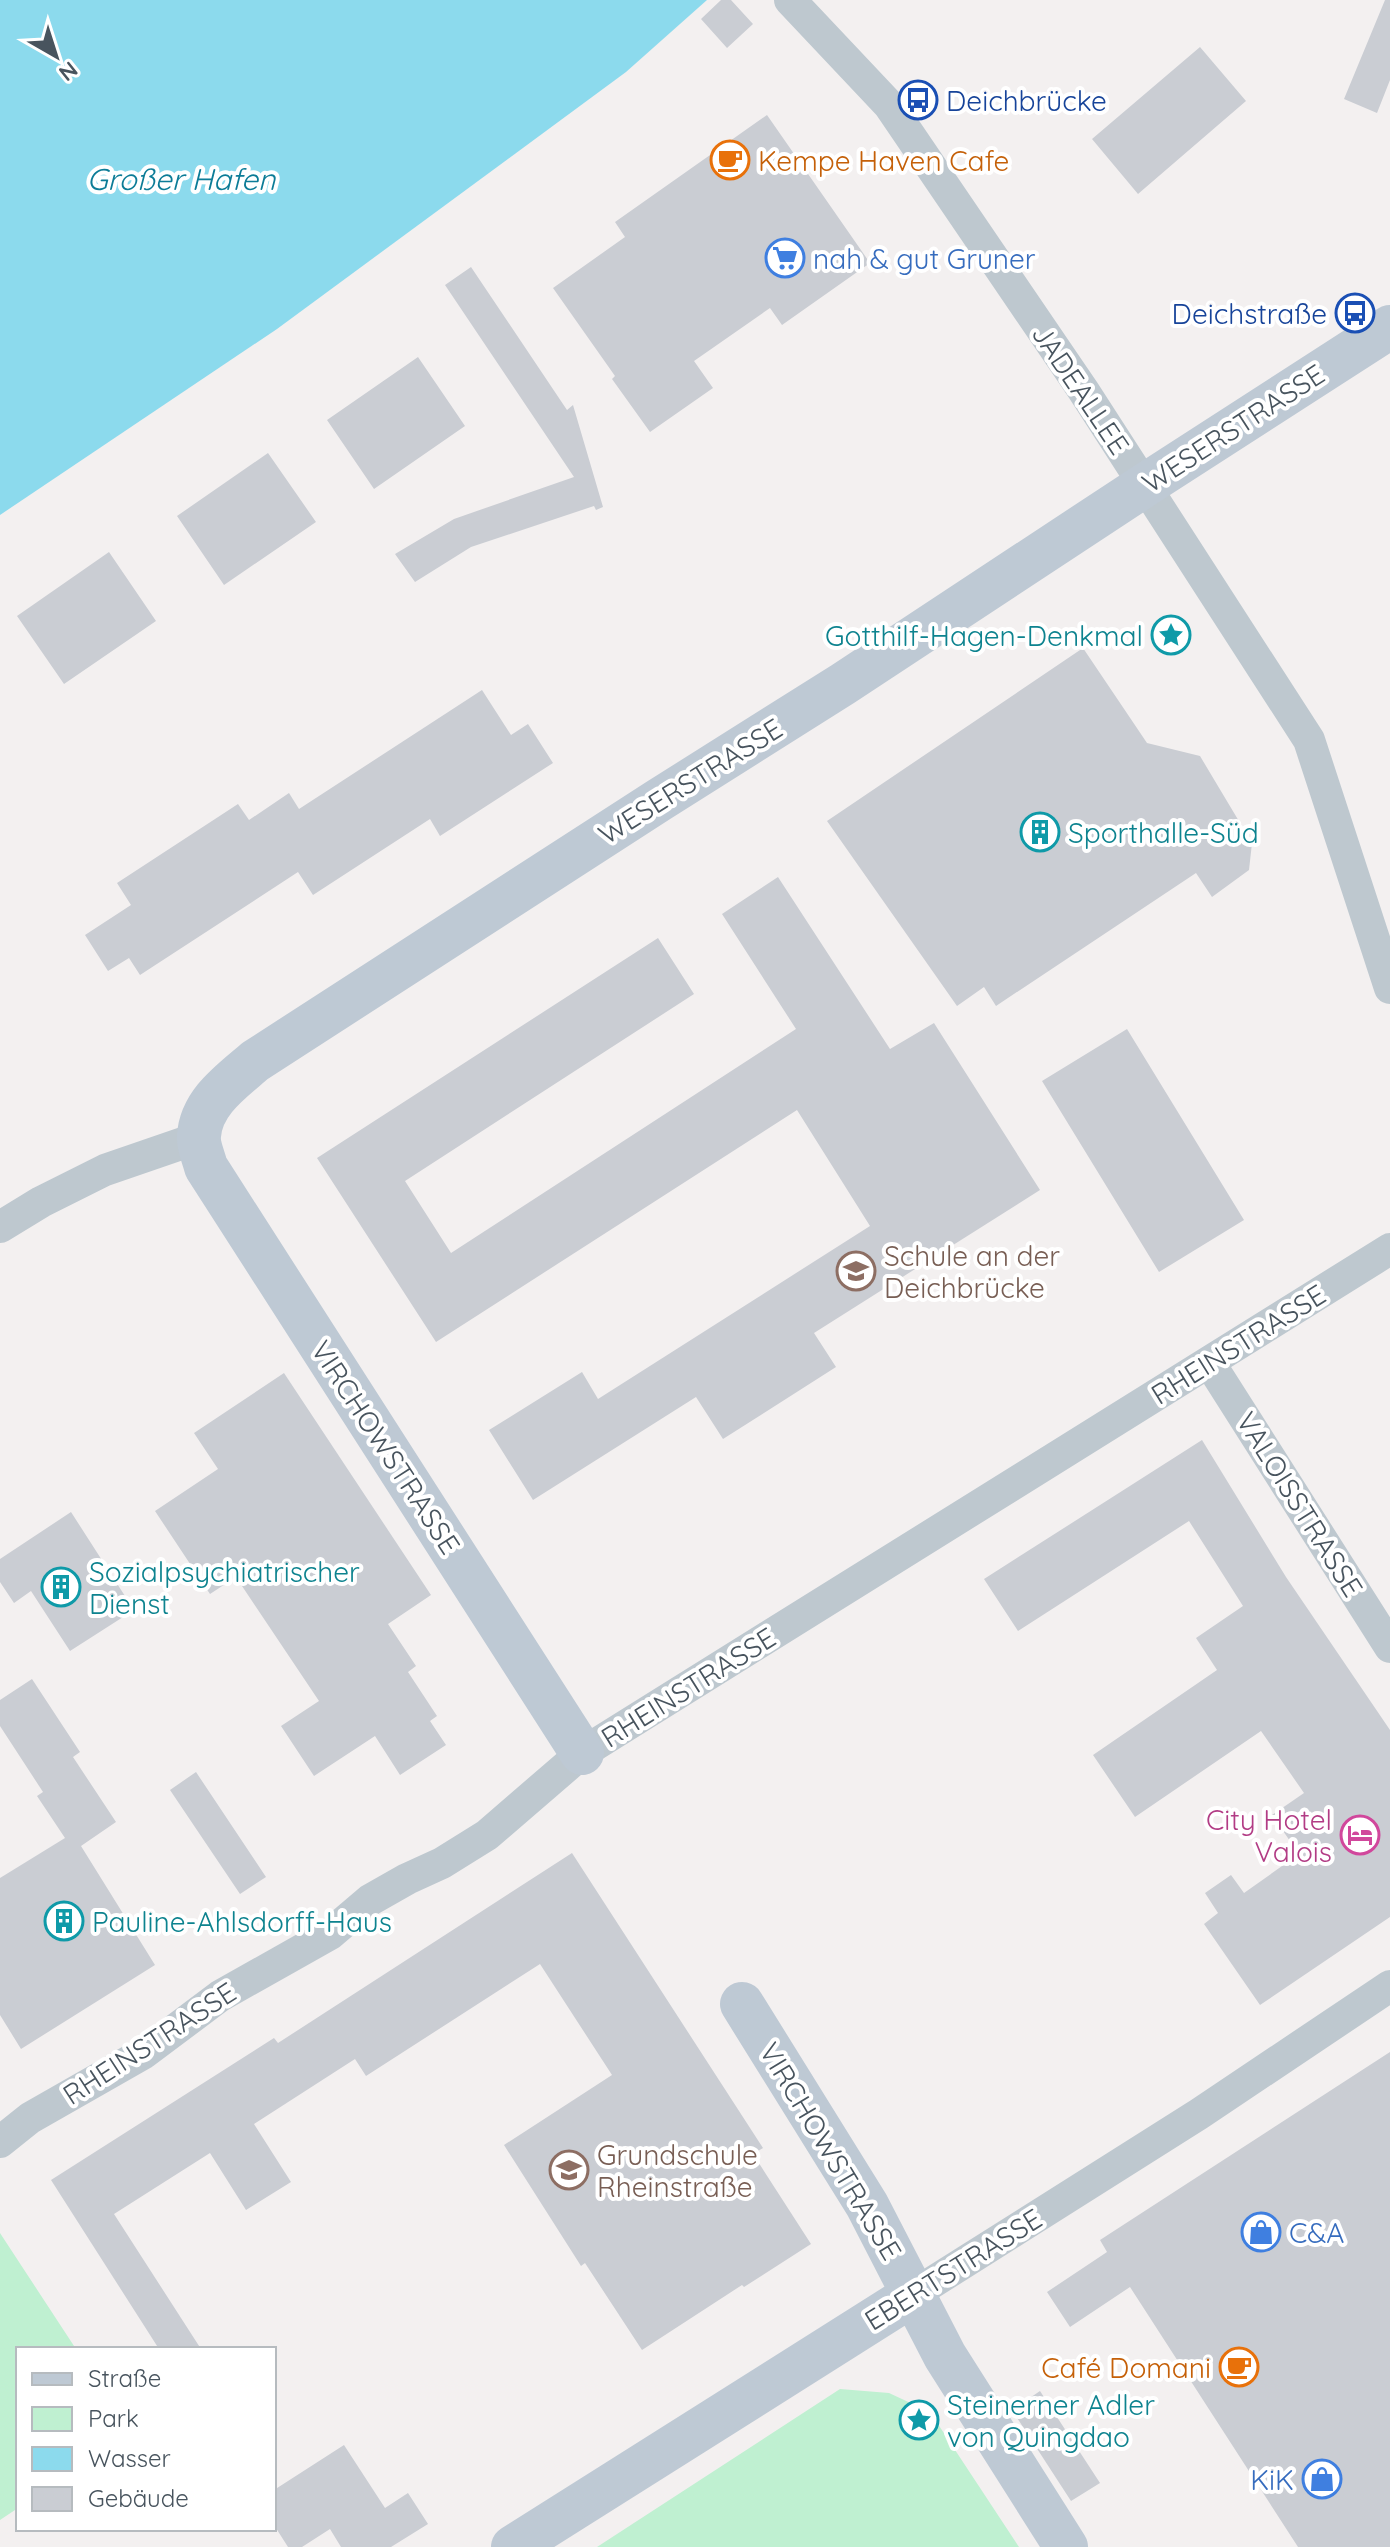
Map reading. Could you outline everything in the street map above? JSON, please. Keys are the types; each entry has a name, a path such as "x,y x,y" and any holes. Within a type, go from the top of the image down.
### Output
{"street":[{"name":"JADEALLEE","path":"790,0 889,105 1083,390 1309,740 1390,988"},
{"name":"WESERSTRASSE","path":"198,1138 205,1110 227,1085 255,1061 843,684 1390,327"},
{"path":"0,1227 41,1202 105,1170 198,1138"},
{"name":"VIRCHOWSTRASSE","path":"198,1138 206,1167 582,1753"},
{"name":"RHEINSTRASSE","path":"0,2142 30,2118 144,2053 220,1996 330,1934 370,1900 442,1863 487,1835 582,1753 1390,1249"},
{"name":"VALOISSTRASSE","path":"1209,1362 1390,1647"},
{"name":"EBERTSTRASSE","path":"513,2547 1199,2114 1390,1986"},
{"name":"VIRCHOWSTRASSE","path":"742,2004 867,2205 945,2356 1066,2547"}],"green space":[{"path":"0,2233 75,2347 16,2347 16,2509 0,2520"},
{"path":"840,2389 889,2393 930,2412 1019,2547 597,2547"}],"water":[{"name":"Großer Hafen","path":"0,0 707,0 626,72 277,329 0,515"}],"building":[{"path":"721,0 731,0 753,24 727,48 701,19"},
{"path":"1385,0 1390,0 1390,80 1377,113 1344,99"},
{"path":"1200,47 1246,101 1138,194 1092,139"},
{"path":"767,115 870,263 782,325 770,308 694,361 713,388 650,432 553,288 625,237 615,222"},
{"path":"471,267 567,410 573,405 603,507 596,510 594,506 471,547 415,582 395,554 454,519 574,477 445,285"},
{"path":"418,357 465,426 374,489 327,420"},
{"path":"268,453 316,522 224,585 177,516"},
{"path":"109,552 156,621 64,684 17,616"},
{"name":"Sporthalle-Süd","path":"1083,648 1147,743 1200,756 1252,843 1249,870 1212,897 1196,873 996,1006 984,987 957,1006 827,821"},
{"path":"482,690 511,735 528,724 553,763 440,836 430,819 313,895 298,872 140,975 129,958 108,971 85,935 131,905 117,883 238,804 249,820 289,793 299,809"},
{"path":"778,877 890,1049 934,1023 1040,1190 814,1333 836,1367 723,1439 696,1397 533,1500 489,1430 582,1372 598,1399 870,1226 797,1110 436,1342 317,1158 658,938 694,994 405,1181 451,1253 796,1029 722,914"},
{"path":"1127,1029 1244,1220 1159,1272 1042,1081"},
{"path":"284,1373 431,1595 388,1624 416,1666 408,1672 437,1716 430,1721 446,1745 400,1775 375,1736 314,1776 281,1726 319,1701 236,1577 210,1594 155,1511 218,1469 194,1433"},
{"path":"1202,1440 1286,1577 1390,1730 1390,1917 1260,2005 1204,1924 1218,1913 1205,1893 1231,1875 1244,1893 1299,1854 1272,1815 1304,1793 1261,1731 1135,1817 1093,1755 1217,1670 1196,1638 1243,1606 1189,1521 1018,1631 984,1579"},
{"name":"Sozialpsychiatrischer Dienst","path":"71,1512 134,1610 70,1651 31,1591 14,1603 0,1582 0,1559"},
{"name":"Pauline-Ahlsdorff-Haus","path":"32,1679 80,1752 73,1757 116,1822 81,1846 155,1965 21,2049 0,2015 0,1878 65,1838 37,1796 43,1792 0,1726 0,1700"},
{"path":"196,1772 266,1877 240,1894 170,1790"},
{"path":"572,1853 763,2148 753,2154 811,2244 642,2350 585,2263 581,2266 504,2145 612,2075 540,1964 366,2076 355,2059 254,2124 291,2182 246,2210 210,2153 114,2214 200,2347 158,2347 51,2180 274,2038 278,2043"},
{"path":"1390,2052 1390,2547 1298,2547 1130,2287 1070,2327 1047,2292 1107,2252 1100,2240"},
{"path":"1040,2391 1100,2483 1071,2501 1012,2410"},
{"path":"344,2445 385,2508 408,2493 428,2524 391,2547 341,2547 330,2529 302,2547 288,2547 276,2528 276,2489"}],"place":[{"name":"Deichbrücke","path":"918,100"},
{"name":"Kempe Haven Cafe","path":"730,160"},
{"name":"nah & gut Gruner","path":"785,258"},
{"name":"Deichstraße","path":"1355,313"},
{"name":"Gotthilf-Hagen-Denkmal","path":"1171,635"},
{"name":"Sporthalle-Süd","path":"1040,832"},
{"name":"Schule an der Deichbrücke","path":"856,1271"},
{"name":"Sozialpsychiatrischer Dienst","path":"61,1587"},
{"name":"City Hotel Valois","path":"1360,1835"},
{"name":"Pauline-Ahlsdorff-Haus","path":"64,1921"},
{"name":"Grundschule Rheinstraße","path":"569,2170"},
{"name":"C&A","path":"1261,2232"},
{"name":"Café Domani","path":"1239,2367"},
{"name":"Steinerner Adler von Quingdao","path":"919,2420"},
{"name":"KiK","path":"1322,2479"}]}
